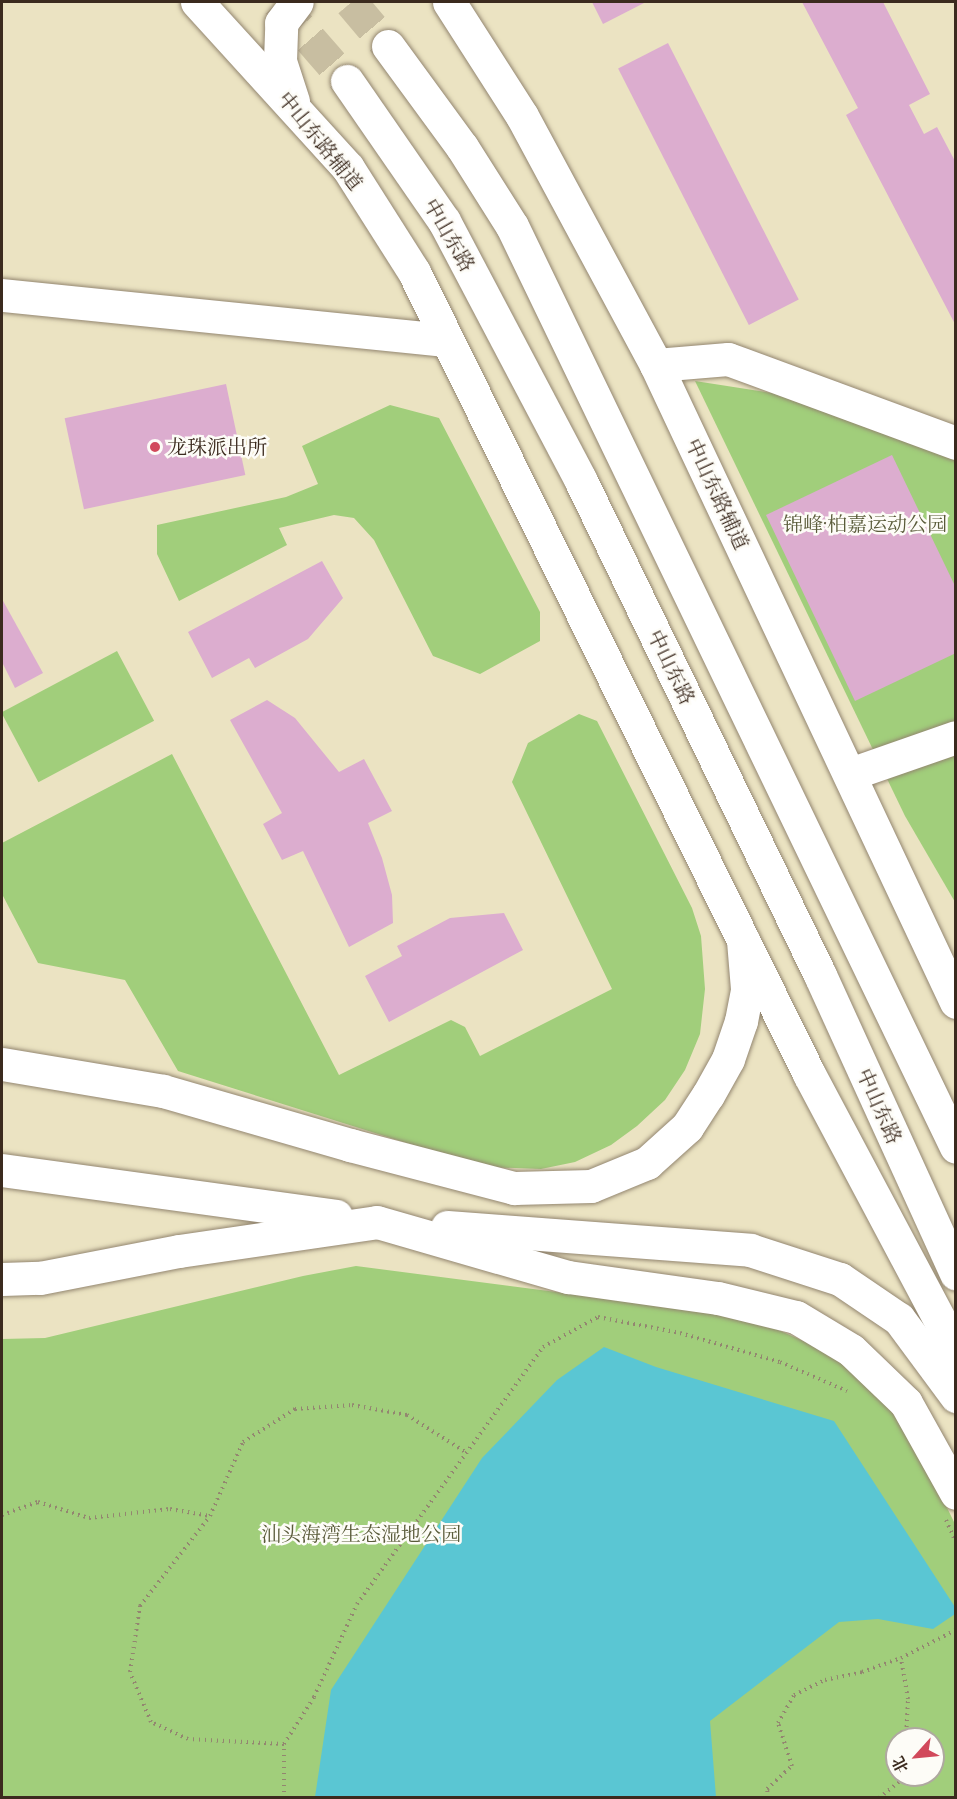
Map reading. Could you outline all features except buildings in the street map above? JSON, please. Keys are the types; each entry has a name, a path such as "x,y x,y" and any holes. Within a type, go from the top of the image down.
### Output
{"main road":[{"name":"中山东路辅道","path":"197,2 348,168 414,272 809,1074 956,1350"},
{"path":"294,106 280,61 281,23 297,2"},
{"name":"中山东路辅道","path":"448,5 522,116 656,365 956,1002"},
{"path":"388,46 462,147 512,226 956,1148"},
{"name":"中山东路","path":"347,81 444,221 580,479 820,975 956,1274"},
{"path":"2,295 447,340"},
{"path":"656,365 728,359 956,443"},
{"path":"850,774 956,737"},
{"path":"2,1064 163,1091 350,1145 514,1188 591,1186 647,1163 687,1127 708,1095 728,1059 741,1021 747,989 743,940"},
{"path":"2,1170 376,1222 750,1250 840,1279 898,1319 956,1396"},
{"path":"2,1279 40,1278 179,1251 376,1222 568,1277 718,1298 796,1317 851,1350 906,1403 949,1503"}],"path":[{"path":"284,1797 284,1744 314,1697 357,1604 543,1347 598,1317 680,1333 780,1362 851,1393"},
{"path":"284,1744 188,1739 151,1722 130,1672 141,1606 210,1516 243,1442 295,1409 351,1405 407,1415 467,1453"},
{"path":"2,1515 38,1502 89,1518 170,1509 210,1516"},
{"path":"949,1503 956,1542"},
{"path":"768,1797 767,1789 792,1766 778,1723 794,1695 825,1680 862,1672 901,1658 956,1630"},
{"path":"901,1658 908,1699 907,1727"},
{"path":"879,1797 892,1787"}],"green space":[{"name":"锦峰·柏嘉运动公园","path":"695,381 778,394 955,460 955,902 905,816"},
{"path":"390,405 439,418 540,612 540,641 480,674 433,656 374,540 354,518 334,515 279,528 287,545 179,601 157,554 157,525 286,497 318,484 302,446"},
{"path":"117,651 154,721 38,782 2,712"},
{"path":"579,714 597,721 692,908 701,936 705,989 700,1034 685,1070 665,1100 637,1126 611,1145 575,1162 541,1169 483,1167 178,1071 125,980 38,963 2,894 2,843 172,754 339,1075 451,1020 465,1027 480,1056 612,989 512,782 528,743"},
{"name":"汕头海湾生态湿地公园","path":"356,1266 749,1317 826,1351 850,1369 880,1397 896,1418 931,1475 955,1524 955,1797 2,1797 2,1339 45,1338 303,1276"}],"water":[{"path":"604,1347 656,1367 834,1421 955,1607 955,1614 933,1629 878,1619 839,1622 710,1721 716,1797 315,1797 331,1690 482,1458 557,1380"}],"tunnel":[{"path":"278,2 347,81"},
{"path":"351,2 388,46"}],"place":[{"name":"龙珠派出所","path":"155,447"}]}
